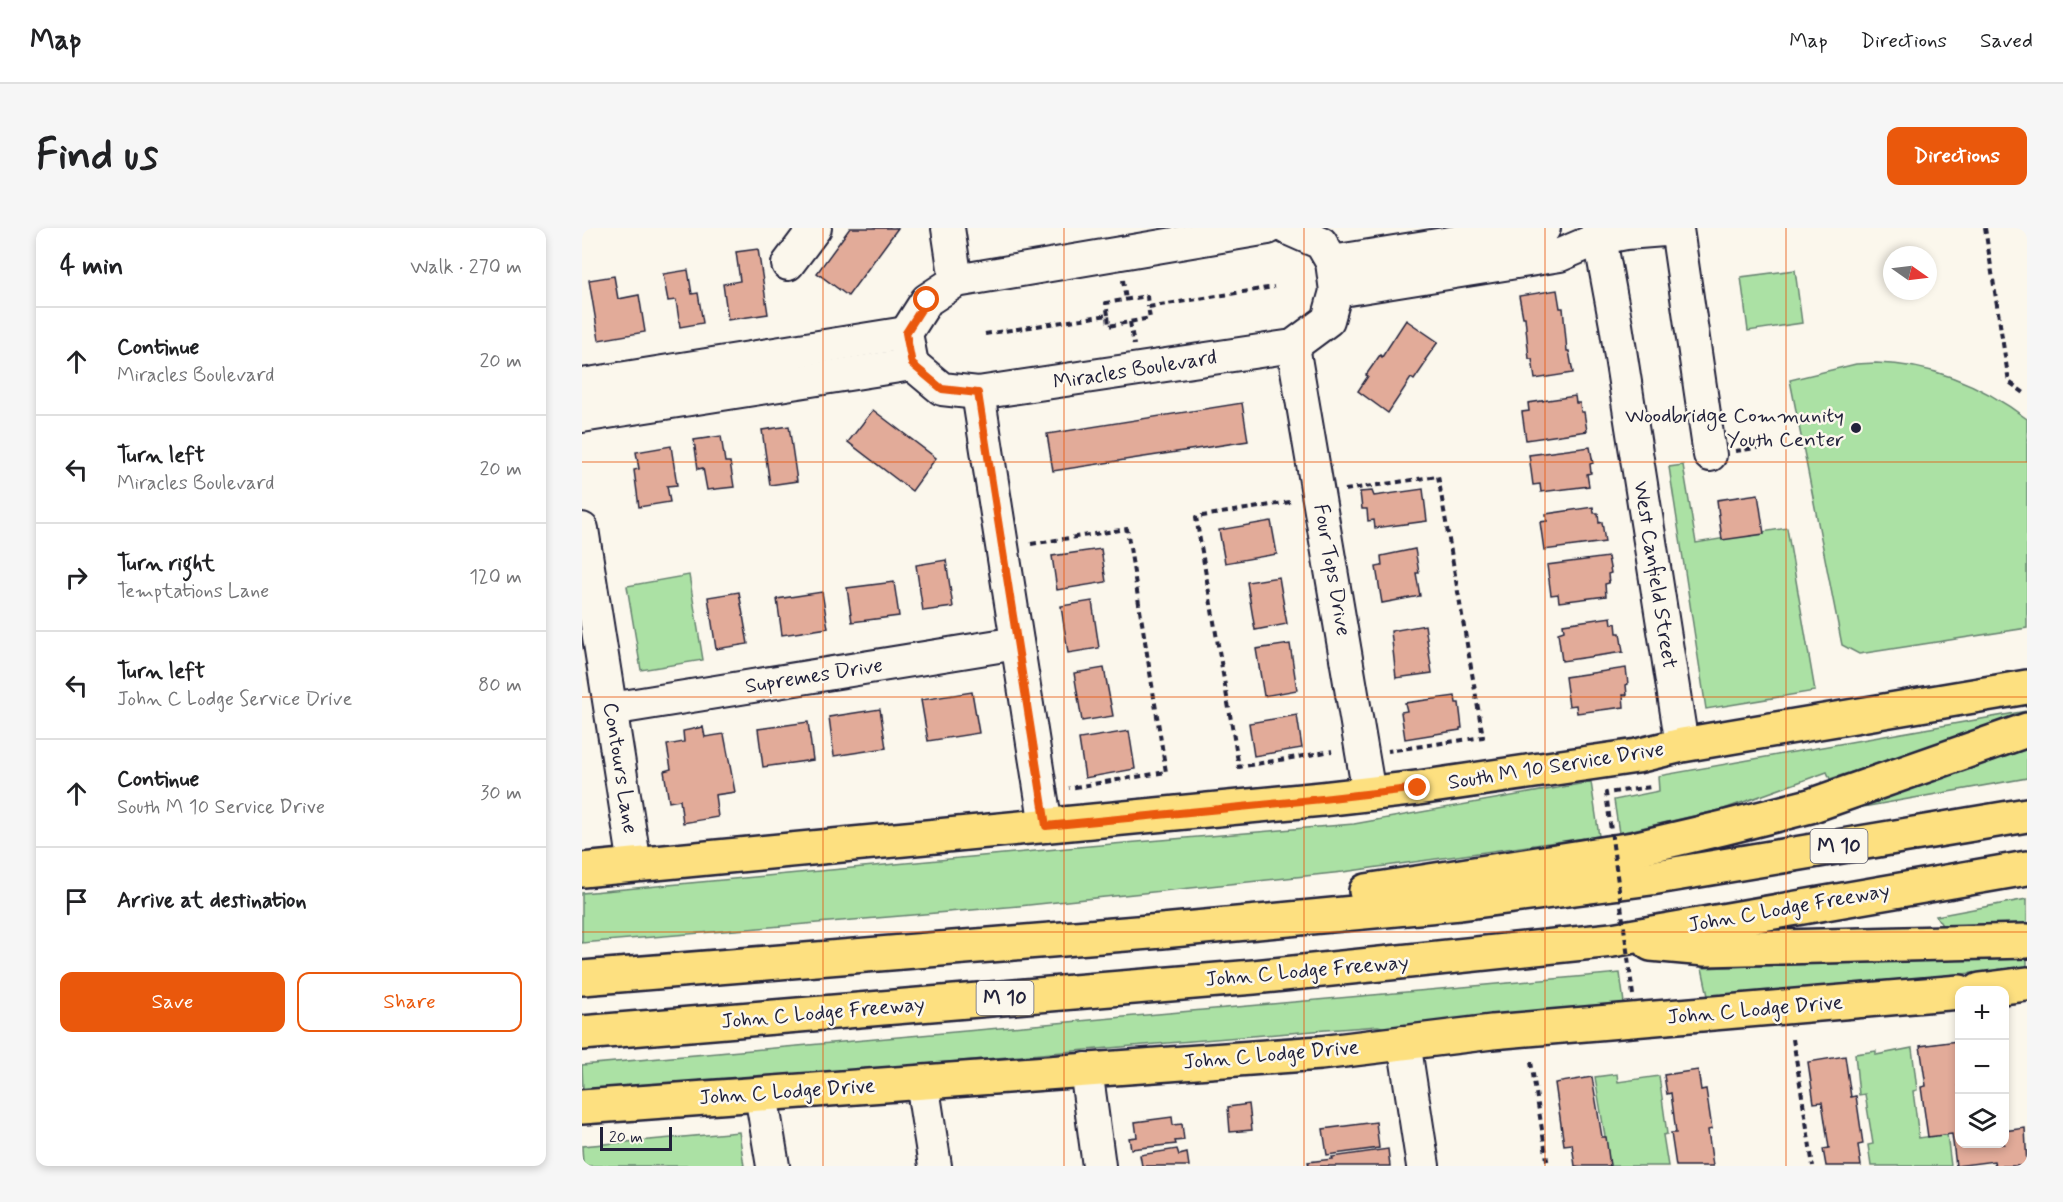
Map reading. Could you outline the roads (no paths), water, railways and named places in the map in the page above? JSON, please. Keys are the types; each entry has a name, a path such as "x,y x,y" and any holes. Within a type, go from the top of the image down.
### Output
{"main road":[{"name":"South M 10 Service Drive","path":"1046,826 1369,794 1637,756 1682,745 2027,687"},
{"path":"1232,924 1349,894 1633,849 1722,828 1810,806 2027,730"},
{"name":"M 10","path":"582,978 1460,903 1651,878 2027,815"},
{"path":"582,870 1046,826"},
{"name":"John C Lodge Freeway","path":"582,1033 1266,976 1612,940 2027,868"},
{"path":"1612,940 1706,949 2027,941"},
{"path":"2009,986 2027,984"},
{"name":"John C Lodge Drive","path":"582,1107 1320,1053 1492,1032 1955,992"}],"street":[{"path":"788,264 815,228"},
{"path":"948,228 956,281"},
{"path":"582,416 912,364 906,333 927,300 956,281 1268,228"},
{"path":"1287,228 1321,243 1334,277"},
{"path":"1334,277 1544,228"},
{"path":"1563,228 1599,233 1677,229 1710,455"},
{"path":"1334,277 1560,255 1599,233"},
{"name":"West Canfield Street","path":"1599,233 1616,325 1682,745"},
{"name":"Miracles Boulevard","path":"912,364 942,389 978,393 1293,346 1328,320 1334,277"},
{"path":"582,385 906,333"},
{"name":"Four Tops Drive","path":"1293,346 1369,794"},
{"path":"978,393 1046,826"},
{"name":"Contours Lane","path":"582,534 635,865"},
{"name":"Supremes Drive","path":"611,709 1017,644"},
{"path":"1404,1042 1423,1166"},
{"path":"1086,1069 1099,1166"},
{"path":"922,1082 934,1166"},
{"path":"761,1094 772,1166"}],"place":[{"name":"Woodbridge Community Youth Center","path":"1856,428"}]}
